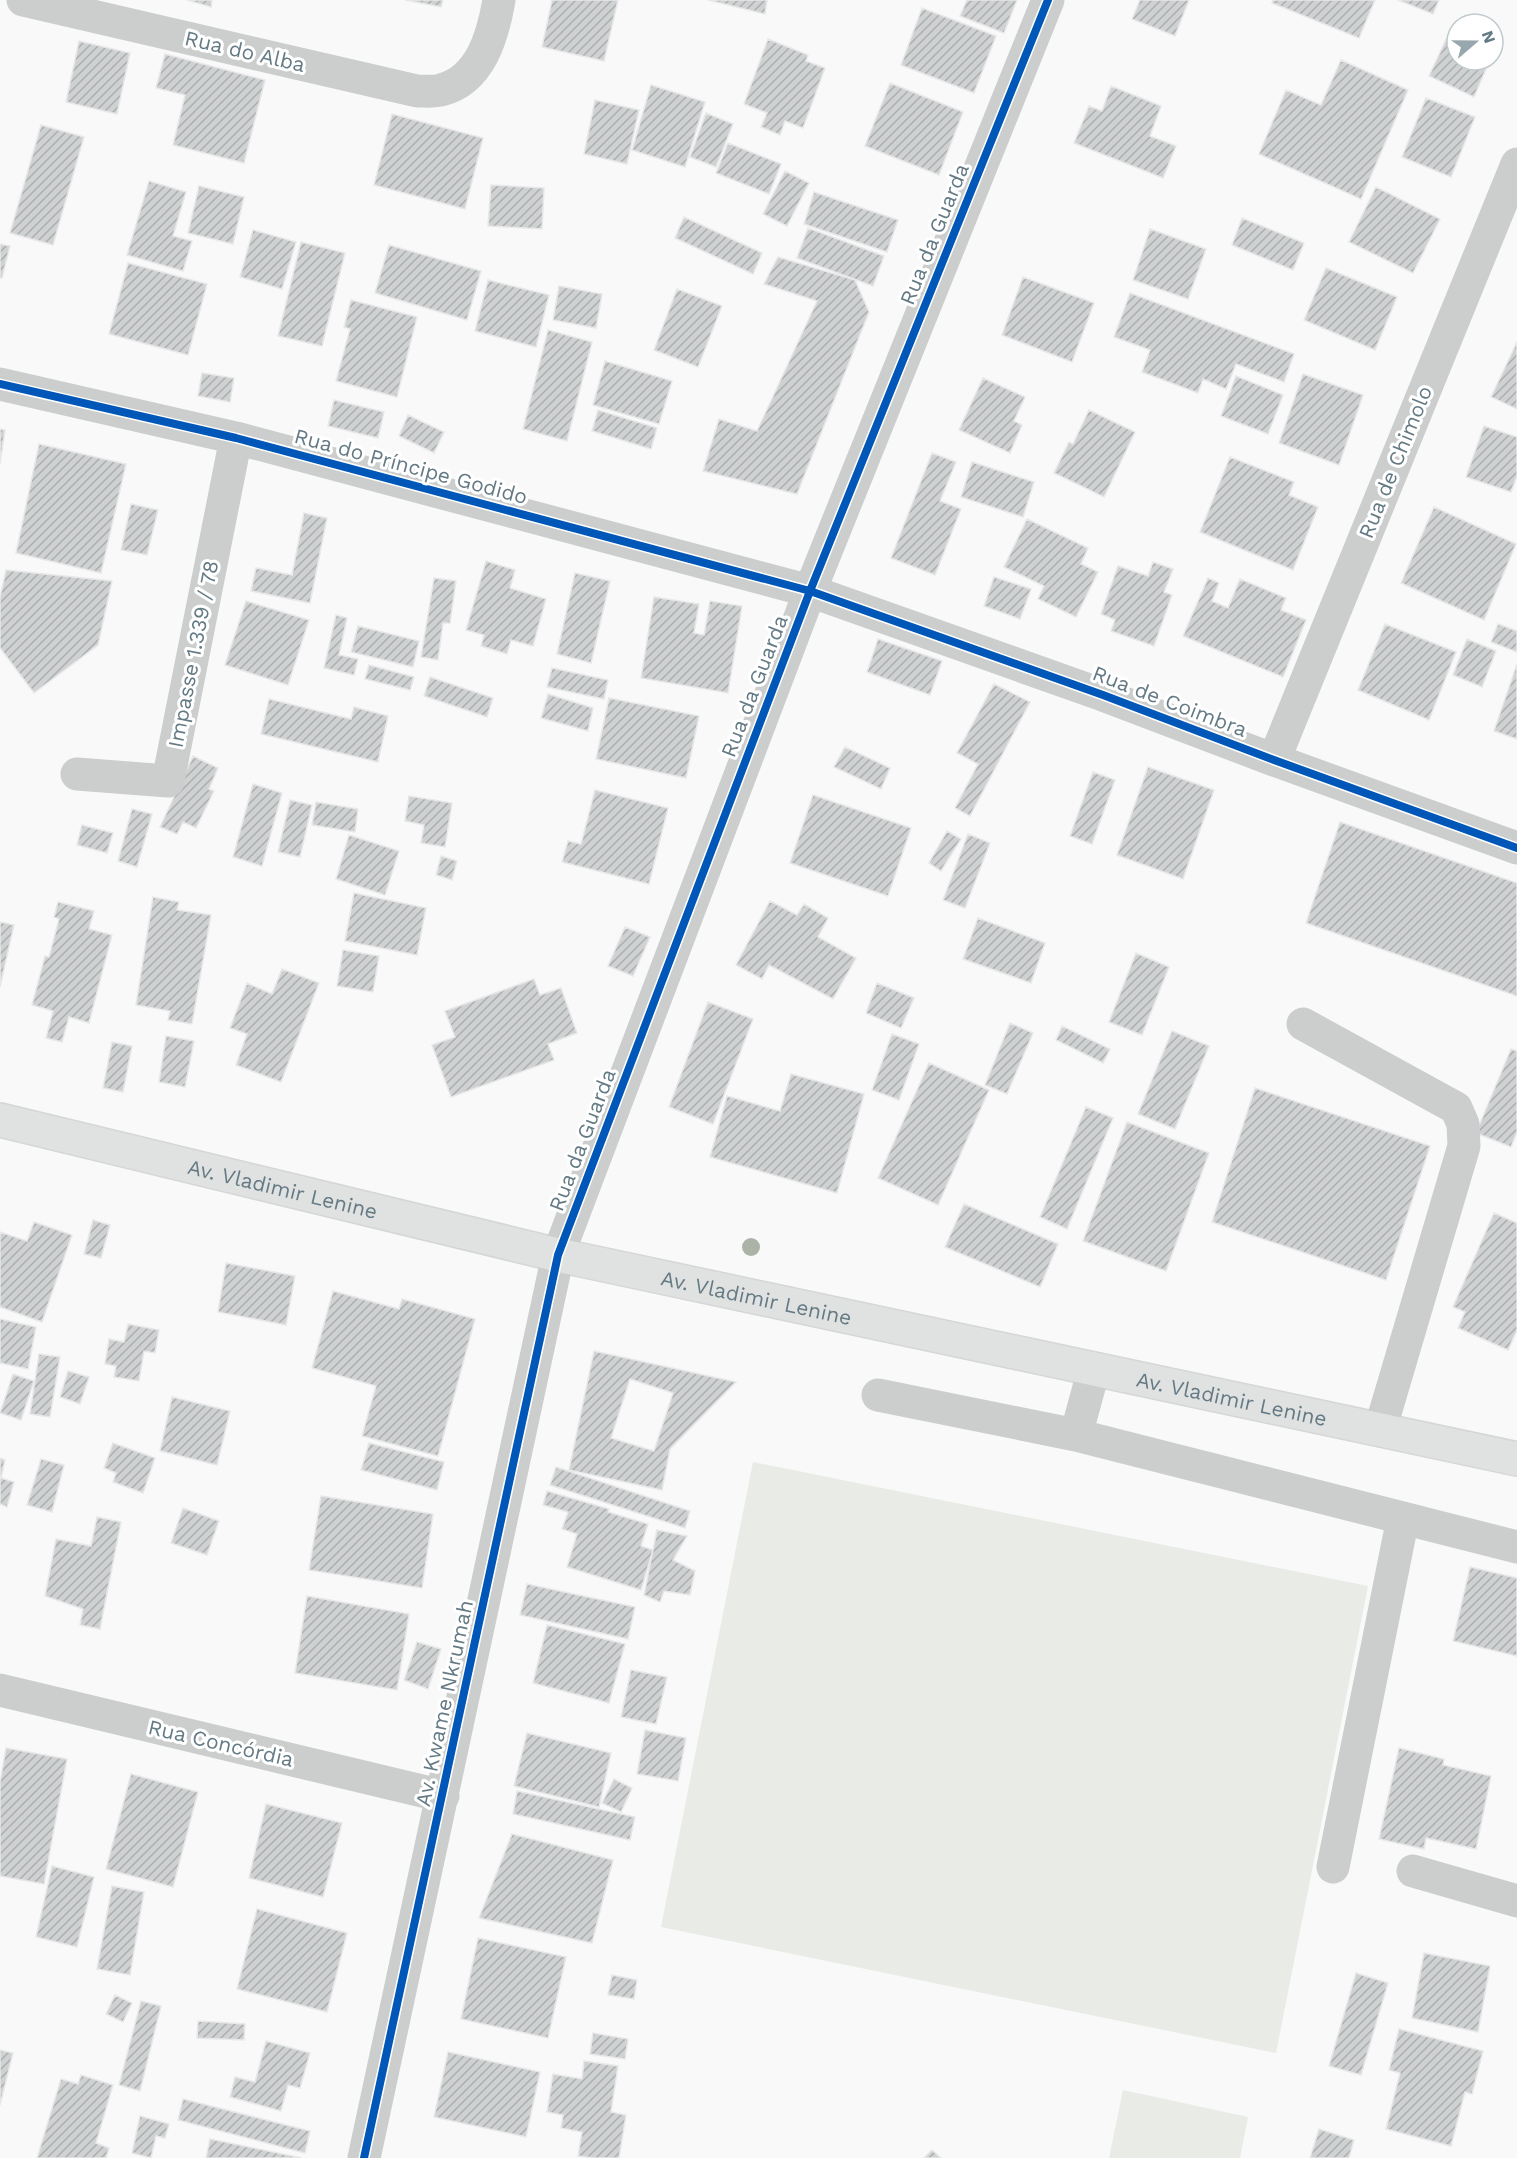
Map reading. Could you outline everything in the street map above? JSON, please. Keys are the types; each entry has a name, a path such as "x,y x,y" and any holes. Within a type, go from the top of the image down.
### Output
{"main road":[{"name":"Av. Vladimir Lenine","path":"0,1120 558,1255 1517,1459"}],"street":[{"name":"Rua do Alba","path":"23,0 417,91 441,90 466,79 482,58 495,24 500,0"},
{"name":"Rua da Guarda","path":"558,1255 810,591 1048,0"},
{"name":"Rua de Chimolo","path":"1274,760 1517,164"},
{"name":"Rua do Príncipe Godido","path":"0,384 236,438 810,591"},
{"name":"Impasse 1.339 / 78","path":"77,774 168,781 236,438"},
{"name":"Rua de Coimbra","path":"810,591 1103,695 1517,848"},
{"path":"1303,1024 1456,1108 1463,1124 1464,1146 1380,1430"},
{"name":"Av. Kwame Nkrumah","path":"364,2158 558,1255"},
{"path":"1076,1435 1094,1369"},
{"path":"878,1395 1076,1435 1517,1547"},
{"path":"1333,1866 1403,1518"},
{"name":"Rua Concórdia","path":"0,1690 443,1796"},
{"path":"1413,1871 1517,1901"}],"shaded area":[{"path":"753,1462 1368,1586 1276,2053 661,1927"},
{"path":"1123,2090 1248,2117 1240,2158 1109,2158"}],"building":[{"path":"187,0 212,0 211,7"},
{"path":"405,0 443,0 441,7"},
{"path":"552,0 618,0 604,61 542,47"},
{"path":"708,0 767,0 765,14"},
{"path":"967,0 1017,0 1004,33 960,16"},
{"path":"1140,0 1189,0 1175,36 1132,19"},
{"path":"1273,0 1375,0 1359,38 1272,3"},
{"path":"1398,0 1439,0 1433,14"},
{"path":"922,8 996,36 974,93 901,65"},
{"path":"768,39 808,55 806,61 825,68 803,128 785,121 780,135 761,127 767,113 744,104"},
{"path":"79,41 130,53 117,114 66,102"},
{"path":"1445,42 1445,72 1485,72 1474,97 1429,76"},
{"path":"165,54 265,80 244,163 173,145 185,95 156,88"},
{"path":"1341,60 1408,90 1361,199 1259,154 1286,90 1321,105"},
{"path":"890,83 963,112 939,175 865,146"},
{"path":"651,85 705,102 685,167 632,150"},
{"path":"1111,86 1161,106 1150,136 1176,146 1163,178 1074,143 1089,106 1102,111"},
{"path":"1426,98 1475,117 1451,177 1402,157"},
{"path":"595,100 639,110 627,164 584,154"},
{"path":"706,113 733,124 716,167 690,157"},
{"path":"392,114 483,138 465,209 374,185"},
{"path":"41,125 84,137 53,245 10,233"},
{"path":"728,143 781,164 769,194 716,173"},
{"path":"785,171 809,183 787,226 763,214"},
{"path":"149,181 186,192 173,236 192,241 183,271 127,255"},
{"path":"491,185 544,188 542,229 488,226"},
{"path":"199,186 244,197 233,244 188,233"},
{"path":"1376,187 1440,219 1413,273 1349,242"},
{"path":"814,192 898,220 887,252 804,224"},
{"path":"684,217 762,253 753,274 675,238"},
{"path":"1242,218 1304,243 1293,270 1232,245"},
{"path":"808,228 884,256 873,286 797,258"},
{"path":"1150,229 1206,249 1188,299 1133,280"},
{"path":"253,230 296,242 282,289 240,277"},
{"path":"301,242 345,253 322,346 278,336"},
{"path":"0,244 10,246 2,278 0,278"},
{"path":"389,245 481,271 467,320 375,293"},
{"path":"778,257 855,280 869,312 797,494 703,471 719,419 757,431 817,301 764,284"},
{"path":"128,263 207,284 188,355 109,334"},
{"path":"1326,268 1397,297 1375,350 1304,320"},
{"path":"1023,277 1094,303 1072,362 1002,335"},
{"path":"488,280 549,295 536,347 475,331"},
{"path":"559,286 602,294 596,328 553,320"},
{"path":"677,289 722,306 698,367 654,350"},
{"path":"1130,293 1294,354 1284,382 1236,364 1226,389 1203,379 1198,393 1142,372 1150,350 1114,337"},
{"path":"351,300 417,317 397,397 336,381 350,329 344,327"},
{"path":"548,330 592,342 567,441 523,429"},
{"path":"1517,342 1517,409 1491,397"},
{"path":"605,361 672,381 659,424 593,405"},
{"path":"202,373 234,378 230,402 198,396"},
{"path":"1303,374 1363,395 1339,465 1279,443"},
{"path":"1236,376 1283,395 1268,434 1221,416"},
{"path":"983,378 1025,397 1014,421 1022,425 1010,453 959,430"},
{"path":"334,400 384,412 378,438 328,426"},
{"path":"598,410 657,428 651,449 592,431"},
{"path":"1089,410 1135,432 1104,497 1054,473 1069,442 1073,444"},
{"path":"408,415 444,432 434,453 399,436"},
{"path":"1484,426 1517,437 1517,476 1511,492 1466,477"},
{"path":"0,429 5,430 0,464"},
{"path":"39,444 126,464 101,573 16,553"},
{"path":"932,453 956,462 940,501 961,509 935,575 891,558"},
{"path":"1230,457 1294,482 1289,495 1318,507 1293,570 1200,532"},
{"path":"972,462 1034,482 1023,517 961,497"},
{"path":"131,504 158,510 147,555 121,550"},
{"path":"1434,507 1516,544 1484,620 1401,583"},
{"path":"304,513 327,518 310,603 251,591 256,568 292,575"},
{"path":"1027,519 1088,548 1081,564 1098,572 1076,617 1038,599 1044,586 1004,567"},
{"path":"486,561 515,570 510,588 546,599 533,646 511,640 507,654 481,646 484,635 466,630"},
{"path":"1153,562 1173,569 1164,592 1172,595 1154,646 1111,631 1115,620 1101,614 1118,566 1148,576"},
{"path":"6,570 112,581 98,645 34,693 0,648 0,597"},
{"path":"575,573 610,581 591,663 557,654"},
{"path":"994,577 1031,589 1020,619 984,606"},
{"path":"434,578 456,581 450,623 443,623 438,660 421,657"},
{"path":"1208,578 1219,583 1212,601 1228,608 1240,579 1286,598 1281,610 1306,620 1283,677 1183,636"},
{"path":"654,597 699,604 694,633 704,635 710,601 742,606 728,693 641,678"},
{"path":"246,601 309,620 288,685 225,665"},
{"path":"336,615 347,618 339,655 358,659 354,675 324,668"},
{"path":"1385,624 1456,652 1429,720 1358,690"},
{"path":"1498,624 1517,631 1517,652 1491,642"},
{"path":"358,626 419,641 413,667 351,652"},
{"path":"878,639 942,661 930,695 867,672"},
{"path":"1467,639 1496,651 1482,687 1453,675"},
{"path":"1517,664 1517,739 1494,731"},
{"path":"369,665 414,677 410,690 365,679"},
{"path":"552,668 608,680 604,699 547,687"},
{"path":"430,677 493,698 487,717 424,696"},
{"path":"994,684 1030,702 970,816 955,808 978,764 957,753"},
{"path":"548,694 593,708 588,731 541,718"},
{"path":"609,698 699,716 686,778 596,759"},
{"path":"269,699 351,719 354,707 388,716 378,762 261,734"},
{"path":"845,747 890,768 881,789 834,767"},
{"path":"193,756 218,768 209,789 214,791 196,828 183,822 177,834 160,827"},
{"path":"1148,767 1214,790 1183,879 1117,855"},
{"path":"1093,772 1115,780 1092,844 1070,836"},
{"path":"253,784 282,793 262,866 233,857"},
{"path":"595,790 668,808 649,884 562,862 568,841 581,844"},
{"path":"813,795 911,828 888,896 790,863"},
{"path":"409,796 452,803 445,847 421,843 424,825 405,821"},
{"path":"290,800 312,805 300,857 278,852"},
{"path":"316,802 358,809 355,832 312,825"},
{"path":"132,809 152,814 137,867 118,861"},
{"path":"1340,822 1517,883 1517,996 1306,923"},
{"path":"82,825 113,833 107,853 77,845"},
{"path":"947,831 961,839 941,871 929,863"},
{"path":"968,834 990,843 965,908 943,900"},
{"path":"349,835 399,851 385,895 336,879"},
{"path":"441,856 457,861 452,880 436,875"},
{"path":"354,893 426,908 417,955 345,941"},
{"path":"153,897 179,902 177,910 211,915 192,1024 168,1020 170,1011 136,1005"},
{"path":"770,901 797,915 804,904 828,918 818,937 856,958 833,999 769,965 762,979 736,965"},
{"path":"58,902 94,911 89,929 112,935 89,1023 69,1017 62,1042 46,1038 53,1011 32,1005 45,956 49,957 59,919 54,917"},
{"path":"978,918 1045,943 1031,983 963,959"},
{"path":"0,922 14,925 0,987"},
{"path":"625,927 650,937 633,976 608,966"},
{"path":"343,950 379,956 373,992 337,986"},
{"path":"1136,953 1169,967 1142,1035 1109,1022"},
{"path":"282,969 319,983 281,1082 236,1065 247,1034 230,1028 247,983 272,994"},
{"path":"534,979 540,995 561,988 577,1033 548,1044 554,1060 451,1097 432,1045 455,1037 445,1011"},
{"path":"877,983 914,998 901,1028 866,1013"},
{"path":"708,1002 753,1019 713,1124 669,1107"},
{"path":"1010,1023 1033,1033 1007,1094 985,1085"},
{"path":"1062,1026 1110,1049 1103,1063 1056,1040"},
{"path":"1172,1031 1209,1046 1175,1129 1138,1114"},
{"path":"892,1034 919,1044 899,1100 872,1090"},
{"path":"166,1036 194,1041 185,1087 159,1082"},
{"path":"112,1042 132,1046 123,1092 103,1088"},
{"path":"1511,1049 1517,1051 1517,1132 1511,1147 1476,1133"},
{"path":"929,1063 989,1090 938,1205 878,1178"},
{"path":"791,1074 864,1094 837,1193 710,1157 727,1096 780,1111"},
{"path":"1255,1088 1430,1146 1386,1280 1212,1222"},
{"path":"1086,1107 1113,1118 1067,1229 1040,1217"},
{"path":"1127,1122 1209,1153 1166,1271 1083,1241"},
{"path":"964,1204 1058,1244 1040,1287 945,1247"},
{"path":"1494,1213 1517,1223 1517,1330 1508,1350 1458,1328 1465,1312 1453,1307"},
{"path":"93,1220 110,1225 101,1258 84,1254"},
{"path":"34,1222 72,1235 42,1322 0,1307 0,1232 27,1241"},
{"path":"226,1263 295,1276 286,1325 218,1312"},
{"path":"333,1291 399,1309 402,1299 475,1319 438,1456 362,1436 376,1386 312,1368"},
{"path":"0,1319 36,1327 28,1369 0,1363"},
{"path":"128,1324 159,1330 155,1353 144,1351 139,1381 114,1377 116,1366 105,1364 109,1339 124,1342"},
{"path":"594,1351 736,1382 670,1449 662,1490 569,1470","holes":["630,1379 673,1393 654,1451 611,1438"]},
{"path":"39,1354 60,1357 50,1417 30,1414"},
{"path":"68,1371 89,1377 80,1404 60,1397"},
{"path":"13,1374 34,1381 21,1420 0,1413"},
{"path":"172,1397 230,1411 217,1465 160,1451"},
{"path":"113,1443 155,1458 143,1493 113,1482 116,1473 104,1468"},
{"path":"369,1443 444,1462 437,1490 361,1470"},
{"path":"0,1458 5,1460 1,1478 14,1482 7,1507 0,1504"},
{"path":"41,1459 64,1465 52,1512 27,1505"},
{"path":"556,1467 690,1511 685,1528 550,1485"},
{"path":"547,1491 609,1509 608,1512 648,1524 641,1546 653,1550 641,1590 567,1567 577,1534 562,1529 568,1512 543,1505"},
{"path":"321,1496 433,1514 422,1588 309,1570"},
{"path":"183,1508 219,1521 207,1555 171,1543"},
{"path":"97,1517 121,1522 100,1629 80,1625 83,1609 45,1596 56,1539 91,1546"},
{"path":"657,1530 687,1536 673,1560 695,1571 690,1595 664,1591 660,1602 644,1595"},
{"path":"1470,1567 1517,1578 1517,1656 1453,1641"},
{"path":"527,1584 635,1607 628,1639 520,1615"},
{"path":"307,1596 409,1614 397,1690 295,1673"},
{"path":"547,1625 625,1644 609,1703 533,1683"},
{"path":"417,1642 441,1649 428,1689 404,1680"},
{"path":"631,1670 667,1677 656,1724 621,1717"},
{"path":"645,1730 686,1738 678,1781 637,1774"},
{"path":"527,1733 611,1753 599,1807 514,1786"},
{"path":"6,1748 67,1759 44,1884 0,1876 0,1782"},
{"path":"1399,1748 1444,1759 1443,1765 1491,1776 1476,1849 1426,1838 1424,1849 1379,1839"},
{"path":"131,1774 198,1792 173,1887 106,1869"},
{"path":"614,1779 632,1788 621,1812 602,1803"},
{"path":"517,1791 635,1817 630,1840 513,1814"},
{"path":"266,1804 342,1823 323,1897 249,1878"},
{"path":"512,1834 613,1860 592,1943 479,1918"},
{"path":"52,1866 94,1877 77,1947 36,1937"},
{"path":"112,1886 144,1892 130,1975 97,1969"},
{"path":"257,1909 347,1933 327,2012 237,1989"},
{"path":"478,1938 566,1957 548,2038 461,2019"},
{"path":"1424,1953 1490,1966 1478,2032 1412,2018"},
{"path":"1356,1973 1388,1983 1361,2075 1329,2066"},
{"path":"612,1975 637,1980 634,1999 608,1995"},
{"path":"115,1995 132,2003 123,2022 106,2014"},
{"path":"141,2001 161,2006 140,2091 119,2085"},
{"path":"198,2021 245,2024 244,2040 197,2038"},
{"path":"1399,2029 1483,2051 1472,2094 1465,2092 1451,2146 1386,2129 1400,2073 1389,2070"},
{"path":"593,2033 628,2039 625,2059 590,2054"},
{"path":"266,2041 310,2053 300,2088 288,2085 281,2111 230,2097 235,2077 255,2082"},
{"path":"0,2050 13,2053 0,2105"},
{"path":"448,2052 540,2072 526,2137 434,2117"},
{"path":"584,2061 618,2066 611,2112 626,2115 619,2158 578,2156 582,2132 561,2128 563,2115 547,2112 553,2074 582,2079"},
{"path":"81,2075 113,2085 96,2143 109,2148 106,2158 37,2158 61,2079 78,2084"},
{"path":"183,2099 310,2131 305,2153 178,2120"},
{"path":"140,2116 169,2124 165,2138 156,2136 151,2158 132,2153"},
{"path":"1319,2129 1354,2140 1349,2158 1310,2158"},
{"path":"210,2139 302,2158 206,2158"},
{"path":"932,2150 941,2158 924,2158"}],"cycle path":[{"path":"364,2158 558,1255 810,591 1048,0"},
{"path":"0,384 236,438 810,591 1103,695 1517,848"}]}
